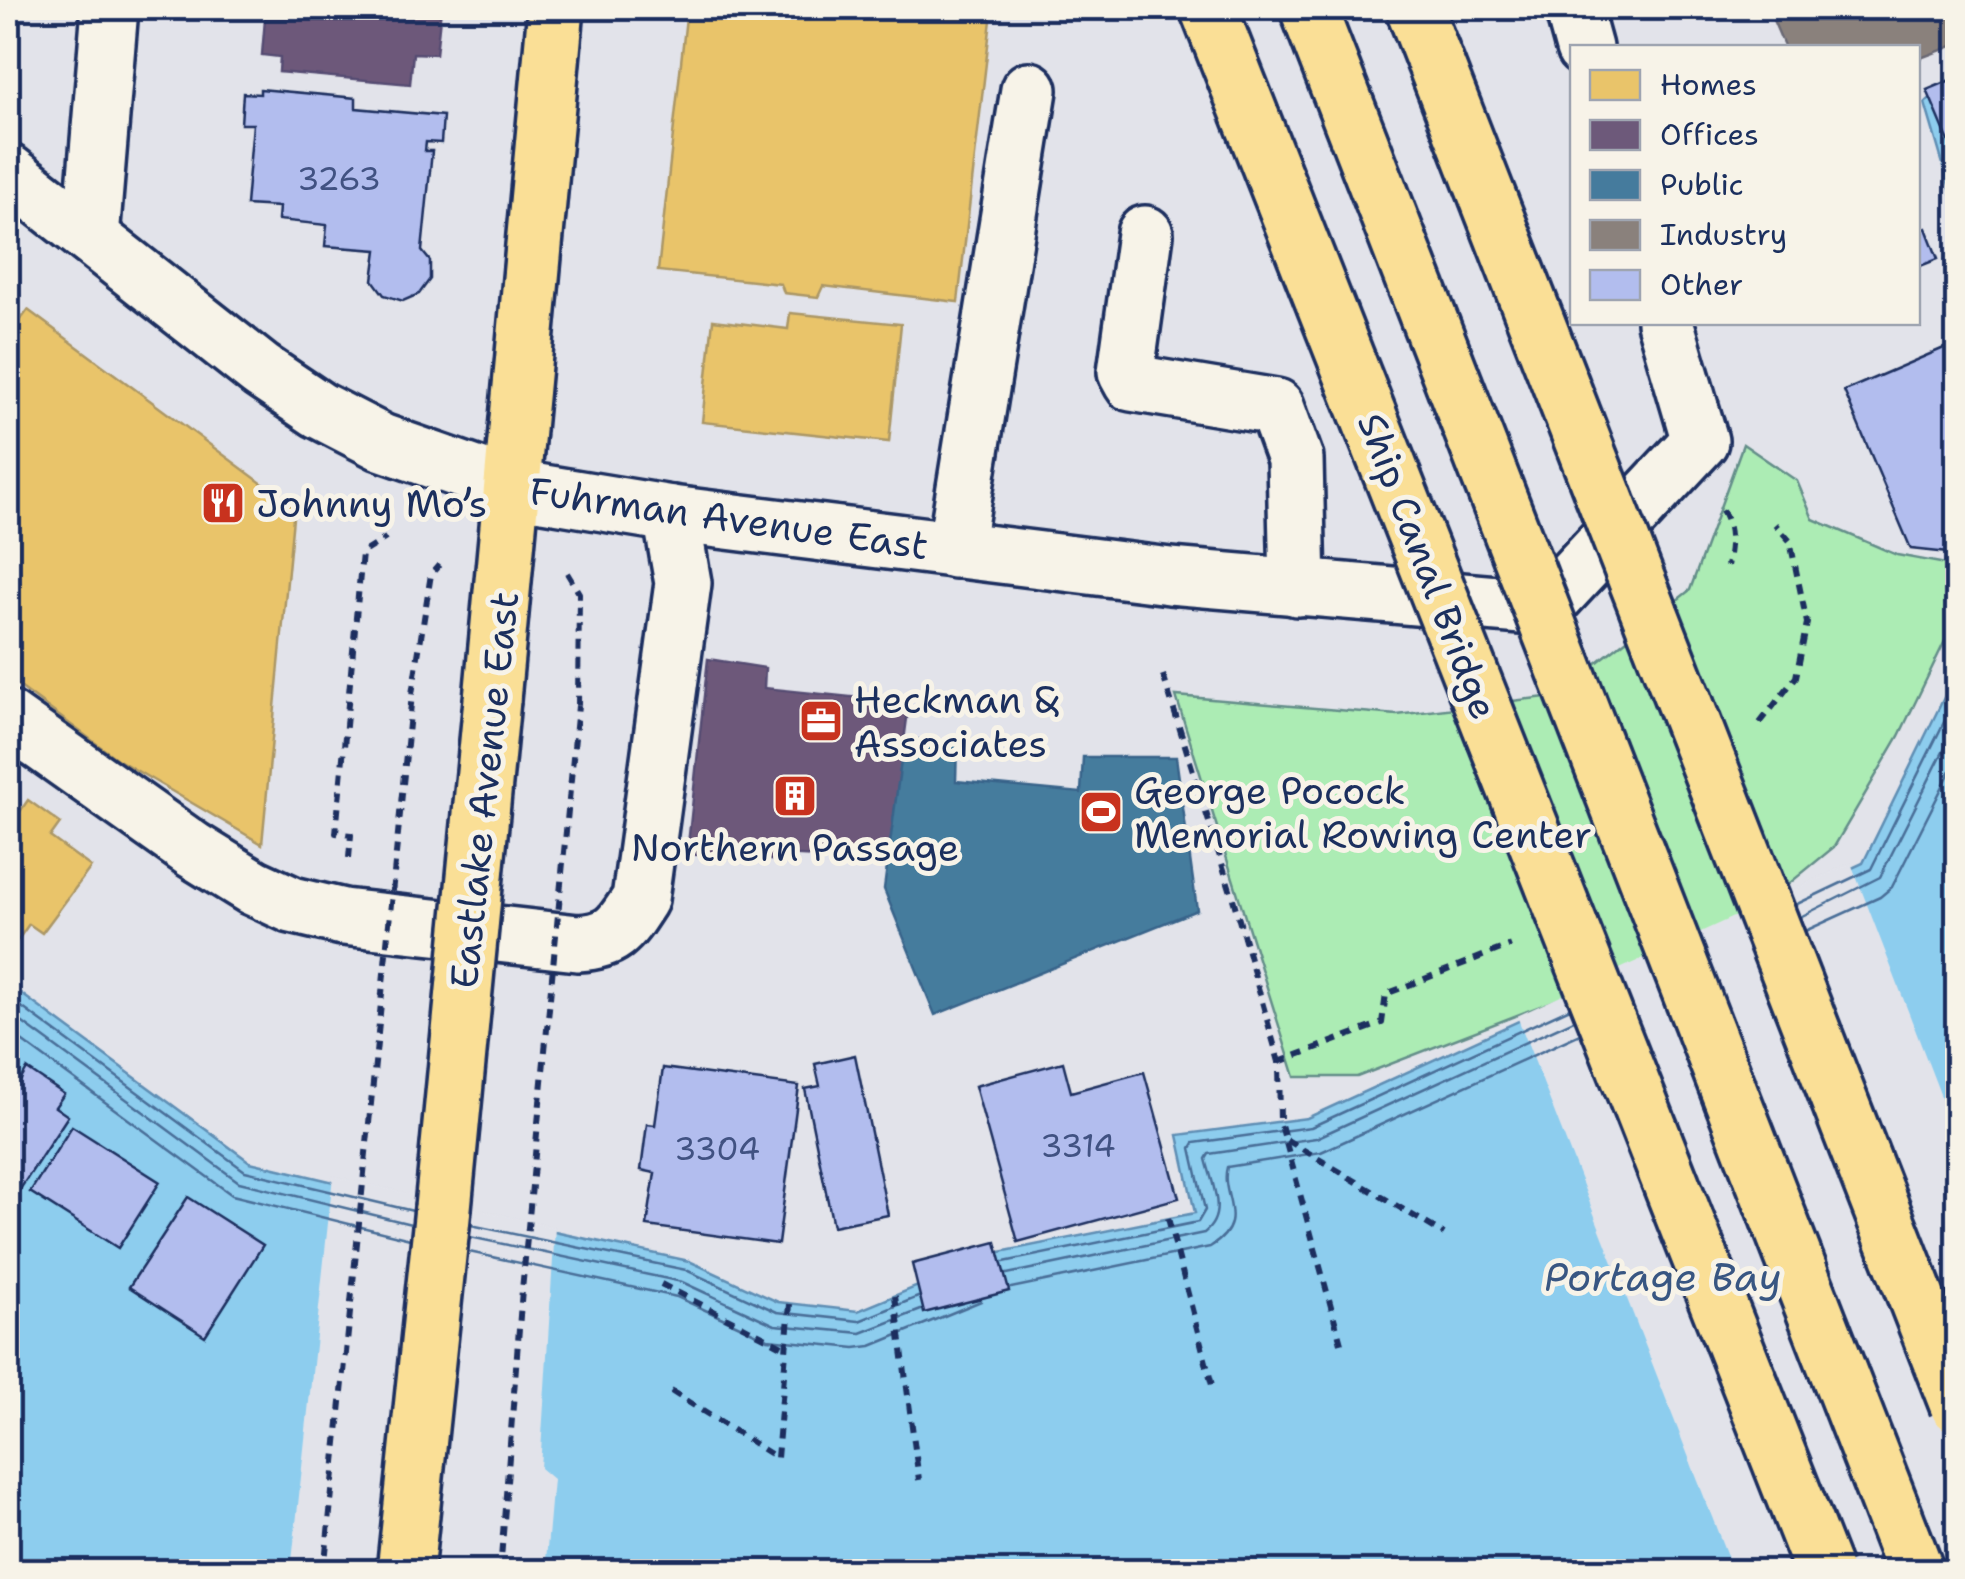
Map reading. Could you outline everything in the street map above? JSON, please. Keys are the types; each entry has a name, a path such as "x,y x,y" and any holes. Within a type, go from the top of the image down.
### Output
{"main road":[{"name":"Eastlake Avenue East","path":"405,1572 513,488 556,8"},
{"name":"Ship Canal Bridge","path":"1208,8 1824,1572"},
{"path":"1308,8 1916,1572"},
{"path":"1414,8 1958,1405"}],"street":[{"path":"91,236 110,8"},
{"path":"1573,8 1583,45"},
{"path":"955,550 1029,90"},
{"name":"Fuhrman Avenue East","path":"8,172 262,371 319,410 381,442 513,488 671,514 1170,576 1298,588 1544,608 1700,441 1666,325"},
{"path":"1145,234 1126,372 1132,382 1276,407 1295,459 1298,588"},
{"path":"8,719 194,850 253,887 292,905 343,916 578,943 600,942 618,932 640,899 683,583 671,514"}],"path":[{"path":"1727,566 1731,546 1728,521"},
{"path":"348,869 352,836 336,833 362,553 386,538"},
{"path":"1163,675 1279,1062 1280,1121 1341,1343"},
{"path":"324,1572 412,694"},
{"path":"500,1572 578,706"},
{"path":"1285,1138 1444,1234"},
{"path":"1168,1218 1213,1388"},
{"path":"661,1284 786,1348"},
{"path":"894,1296 919,1480"},
{"path":"670,1392 778,1458 790,1304"}],"green space":[{"path":"1743,444 1797,481 1813,519 1897,555 1957,566 1957,616 1899,736 1834,847 1752,914 1623,974 1357,1077 1295,1077 1176,696 1397,715 1554,696 1690,590"}],"water":[{"path":"1957,72 1957,212 1925,103"},
{"name":"Portage Bay","path":"1957,671 1957,1571 8,1571 8,984 250,1162 689,1261 778,1302 858,1311 1000,1252 1195,1213 1178,1135 1307,1118 1863,863"}],"pier":[{"path":"1851,863 1957,1138 1957,1571 1733,1571 1517,1016"},
{"path":"333,1176 555,1227 540,1468 553,1479 545,1572 291,1571"}],"building: Homes":[{"path":"687,8 986,8 991,20 958,302 823,286 818,297 784,293 781,284 658,271"},
{"path":"28,310 294,507 262,844 117,759 8,678 8,337"},
{"path":"790,313 901,324 889,442 702,422 713,320 788,329"},
{"path":"28,800 60,823 50,837 91,867 42,933 29,924 8,954 8,829"}],"building: Offices":[{"path":"266,8 441,8 436,54 413,53 410,84 279,72 280,57 262,55"},
{"name":"Northern Passage","path":"708,659 765,668 764,688 909,703 888,861 783,855 783,861 687,854"}],"building: Public":[{"name":"George Pocock Memorial Rowing Center","path":"904,738 957,743 956,781 1081,793 1083,757 1176,757 1197,910 935,1015 884,889"}],"building: Industry":[{"path":"1768,8 1958,8 1958,44 1920,58 1920,45 1784,45"}],"building: Other":[{"path":"1958,77 1958,163 1927,90"},
{"path":"260,89 356,98 356,108 443,116 441,143 426,142 425,151 432,151 422,251 430,261 430,279 419,294 403,301 384,295 373,280 377,250 325,246 327,225 278,220 279,207 246,205 253,124 241,124 243,93 260,94"},
{"path":"1926,228 1938,259 1920,266 1920,230"},
{"path":"1958,342 1958,554 1911,549 1844,391"},
{"path":"855,1055 888,1215 833,1226 805,1089 820,1086 815,1064"},
{"path":"1063,1062 1071,1092 1144,1072 1179,1198 1018,1242 975,1086"},
{"path":"663,1068 799,1086 778,1244 647,1226 655,1173 641,1170 647,1124 655,1125"},
{"path":"27,1069 64,1094 55,1107 68,1116 11,1203 8,1076 19,1083"},
{"path":"72,1126 160,1182 118,1248 30,1192"},
{"path":"188,1197 263,1245 205,1336 129,1287"},
{"path":"996,1242 1009,1291 924,1313 912,1264"}],"place":[{"name":"Johnny Mo’s","path":"223,503"},
{"name":"Heckman & Associates","path":"821,721"},
{"name":"Northern Passage","path":"795,796"},
{"name":"George Pocock Memorial Rowing Center","path":"1101,812"}]}
